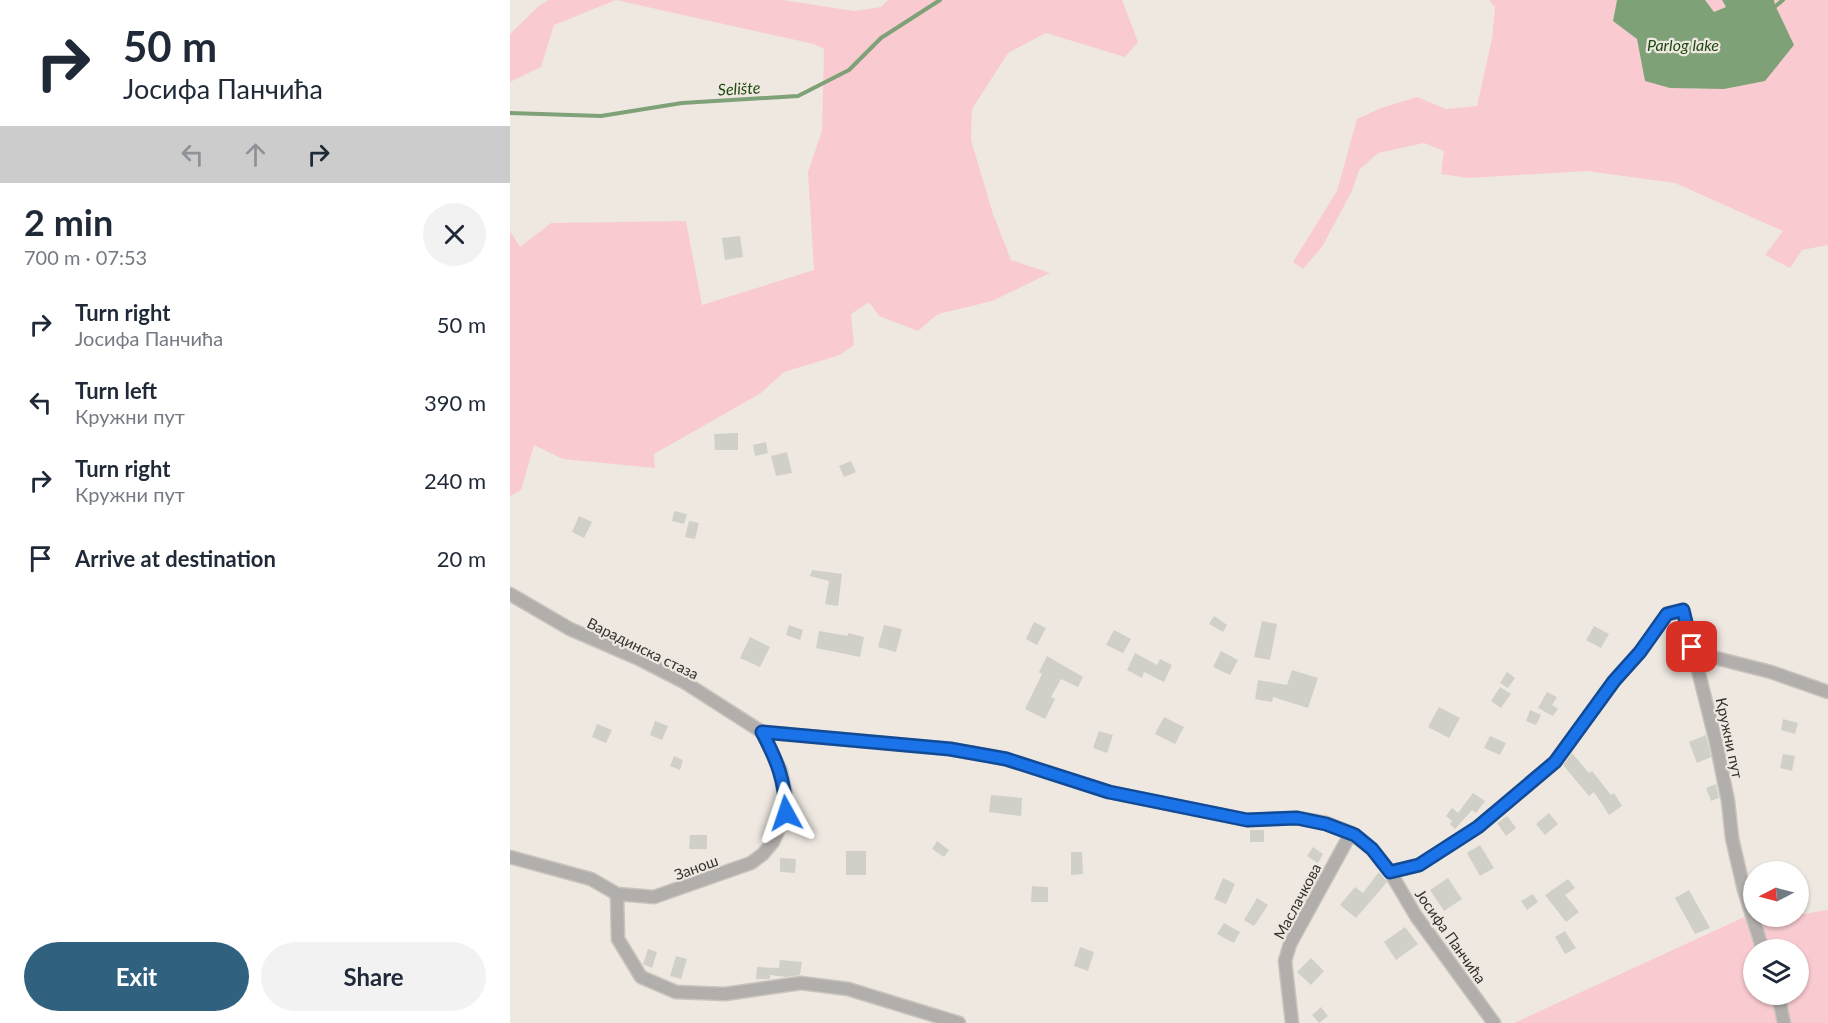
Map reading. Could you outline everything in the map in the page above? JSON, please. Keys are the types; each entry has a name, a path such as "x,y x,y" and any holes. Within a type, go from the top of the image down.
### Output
{"street":[{"name":"Варадинска стаза","path":"510,594 570,629 637,658 684,682 762,732"},
{"name":"Кружни пут","path":"1390,872 1419,865 1478,827 1555,762 1614,681 1640,652 1667,614 1683,610 1716,742 1728,801 1732,838 1744,890 1760,939"},
{"path":"1692,647 1708,656 1771,672 1828,692"},
{"name":"Јосифа Панчића","path":"762,732 950,749 1006,759 1109,792 1247,820 1297,818 1351,832 1372,849 1390,872 1416,916 1494,1023"},
{"name":"Занош","path":"510,856 591,879 617,894 654,897 751,862 763,854 779,831 786,813 786,795 781,771 762,732"},
{"name":"Маслачкова","path":"1292,1023 1285,962 1290,944 1351,832"},
{"path":"617,894 618,939 641,977 676,992 725,994 801,983 848,989 959,1023"},
{"path":"1780,1005 1784,1023"}],"shaded area":[{"path":"549,0 616,0 554,25 541,67 510,82 510,34 540,5"},
{"path":"616,0 783,0 854,11 881,7 888,0 1122,0 1138,42 1125,57 1046,33 1008,53 972,109 971,140 993,214 1011,260 1050,273 992,301 938,314 918,331 879,316 869,302 851,314 854,345 840,355 784,372 761,393 654,454 655,468 563,459 534,445 521,490 510,496 510,231 520,247 551,223 686,221 702,305 814,270 808,172 822,131 824,49 814,44"},
{"path":"1489,0 1617,0 1613,20 1637,39 1646,81 1676,87 1706,88 1735,86 1765,80 1774,0 1828,0 1828,245 1802,250 1790,268 1765,255 1783,231 1675,183 1587,171 1469,178 1441,174 1444,151 1424,143 1378,153 1359,170 1352,191 1322,247 1303,269 1293,262 1337,191 1357,119 1381,108 1417,97 1446,109 1477,106 1492,39 1495,7"},
{"path":"1705,0 1722,0 1726,7 1714,13"},
{"path":"1828,910 1828,1023 1514,1023 1743,918 1743,927 1809,927 1809,913"}],"water":[{"name":"Parlog lake","path":"1617,0 1705,0 1714,12 1726,7 1722,0 1774,0 1794,45 1765,81 1724,89 1670,88 1645,81 1637,39 1613,21"}],"building":[{"path":"740,236 743,257 725,260 722,238"},
{"path":"738,433 738,450 715,450 714,434"},
{"path":"766,442 768,453 755,456 753,445"},
{"path":"787,452 792,473 776,476 771,456"},
{"path":"851,461 856,472 844,477 839,466"},
{"path":"674,511 687,514 684,524 672,521"},
{"path":"579,516 592,522 584,538 572,532"},
{"path":"689,521 699,523 695,539 685,537"},
{"path":"812,570 842,574 838,606 825,604 829,581 810,576"},
{"path":"1214,616 1227,625 1223,632 1209,624"},
{"path":"1262,621 1277,624 1270,660 1254,657"},
{"path":"1034,622 1046,628 1037,645 1026,639"},
{"path":"789,625 803,630 800,640 786,635"},
{"path":"884,625 902,629 896,652 878,647"},
{"path":"1594,626 1609,634 1601,648 1586,640"},
{"path":"1114,630 1131,639 1123,653 1106,645"},
{"path":"819,631 848,636 848,633 864,637 860,657 816,648"},
{"path":"750,637 770,647 760,667 740,658"},
{"path":"1221,651 1238,660 1230,675 1213,667"},
{"path":"1135,653 1157,665 1160,659 1172,665 1164,682 1144,672 1142,678 1127,670"},
{"path":"1047,656 1083,677 1078,687 1061,679 1051,697 1055,699 1045,719 1025,709 1042,674 1039,672"},
{"path":"1292,670 1318,678 1308,708 1273,697 1272,702 1255,699 1258,680 1287,685"},
{"path":"1507,672 1515,678 1508,688 1500,683"},
{"path":"1500,687 1511,694 1501,708 1491,701"},
{"path":"1547,692 1557,697 1552,705 1558,709 1553,716 1538,708"},
{"path":"1439,707 1460,718 1449,738 1428,727"},
{"path":"1530,710 1541,715 1536,725 1526,721"},
{"path":"1164,717 1184,727 1175,744 1155,734"},
{"path":"1783,719 1798,723 1795,734 1781,730"},
{"path":"655,721 668,726 662,740 650,735"},
{"path":"597,724 612,730 606,743 592,737"},
{"path":"1099,731 1113,735 1107,753 1093,748"},
{"path":"1706,735 1711,757 1697,763 1689,742"},
{"path":"1490,736 1506,743 1500,755 1484,748"},
{"path":"1572,753 1589,773 1592,771 1611,795 1614,793 1622,806 1609,815 1594,792 1589,796 1563,765"},
{"path":"1783,754 1795,756 1792,771 1780,768"},
{"path":"674,756 683,760 680,770 670,766"},
{"path":"1716,784 1719,798 1711,801 1706,788"},
{"path":"1473,793 1485,801 1476,813 1472,810 1455,829 1450,824 1452,821 1446,816 1452,808 1458,813"},
{"path":"991,795 1022,798 1021,816 989,812"},
{"path":"1549,813 1558,824 1545,835 1536,824"},
{"path":"1507,816 1516,828 1506,836 1497,823"},
{"path":"1250,830 1264,830 1264,842 1250,842"},
{"path":"690,835 707,835 707,849 689,849"},
{"path":"937,841 949,850 944,857 932,849"},
{"path":"1480,845 1494,868 1480,876 1467,853"},
{"path":"1313,847 1323,854 1318,863 1307,856"},
{"path":"846,851 866,851 866,875 846,875"},
{"path":"1071,852 1082,852 1083,874 1071,875"},
{"path":"780,858 796,859 795,873 780,872"},
{"path":"1379,872 1387,882 1356,918 1340,905 1355,887 1363,893"},
{"path":"1223,878 1235,884 1226,904 1214,899"},
{"path":"1448,878 1462,899 1444,911 1430,890"},
{"path":"1568,879 1575,888 1565,895 1579,912 1566,922 1545,895"},
{"path":"1032,886 1048,887 1048,902 1031,902"},
{"path":"1689,890 1710,928 1695,934 1675,898"},
{"path":"1533,894 1538,902 1527,910 1521,901"},
{"path":"1257,898 1268,905 1254,926 1244,920"},
{"path":"1224,923 1240,932 1234,943 1217,934"},
{"path":"1405,927 1418,944 1396,960 1384,942"},
{"path":"1565,931 1576,948 1565,954 1555,937"},
{"path":"1080,947 1094,952 1088,971 1074,966"},
{"path":"648,949 657,952 652,968 643,964"},
{"path":"676,956 687,959 681,979 670,976"},
{"path":"1311,958 1324,971 1311,985 1297,972"},
{"path":"780,960 802,962 800,975 786,977 770,975 770,979 756,979 757,967 779,968"},
{"path":"1321,1007 1328,1016 1319,1023 1312,1015"}],"waterway":[{"name":"Selište","path":"510,113 601,116 682,103 798,96 849,70 881,38 940,0"},
{"name":"Selište","path":"1772,9 1783,0"}],"route":[{"path":"786,813 786,795 781,771 762,732 950,749 1006,759 1109,792 1247,820 1297,818 1326,824 1351,832 1372,849 1390,872 1419,865 1478,827 1555,762 1614,681 1640,652 1667,614 1683,610 1692,647"}]}
